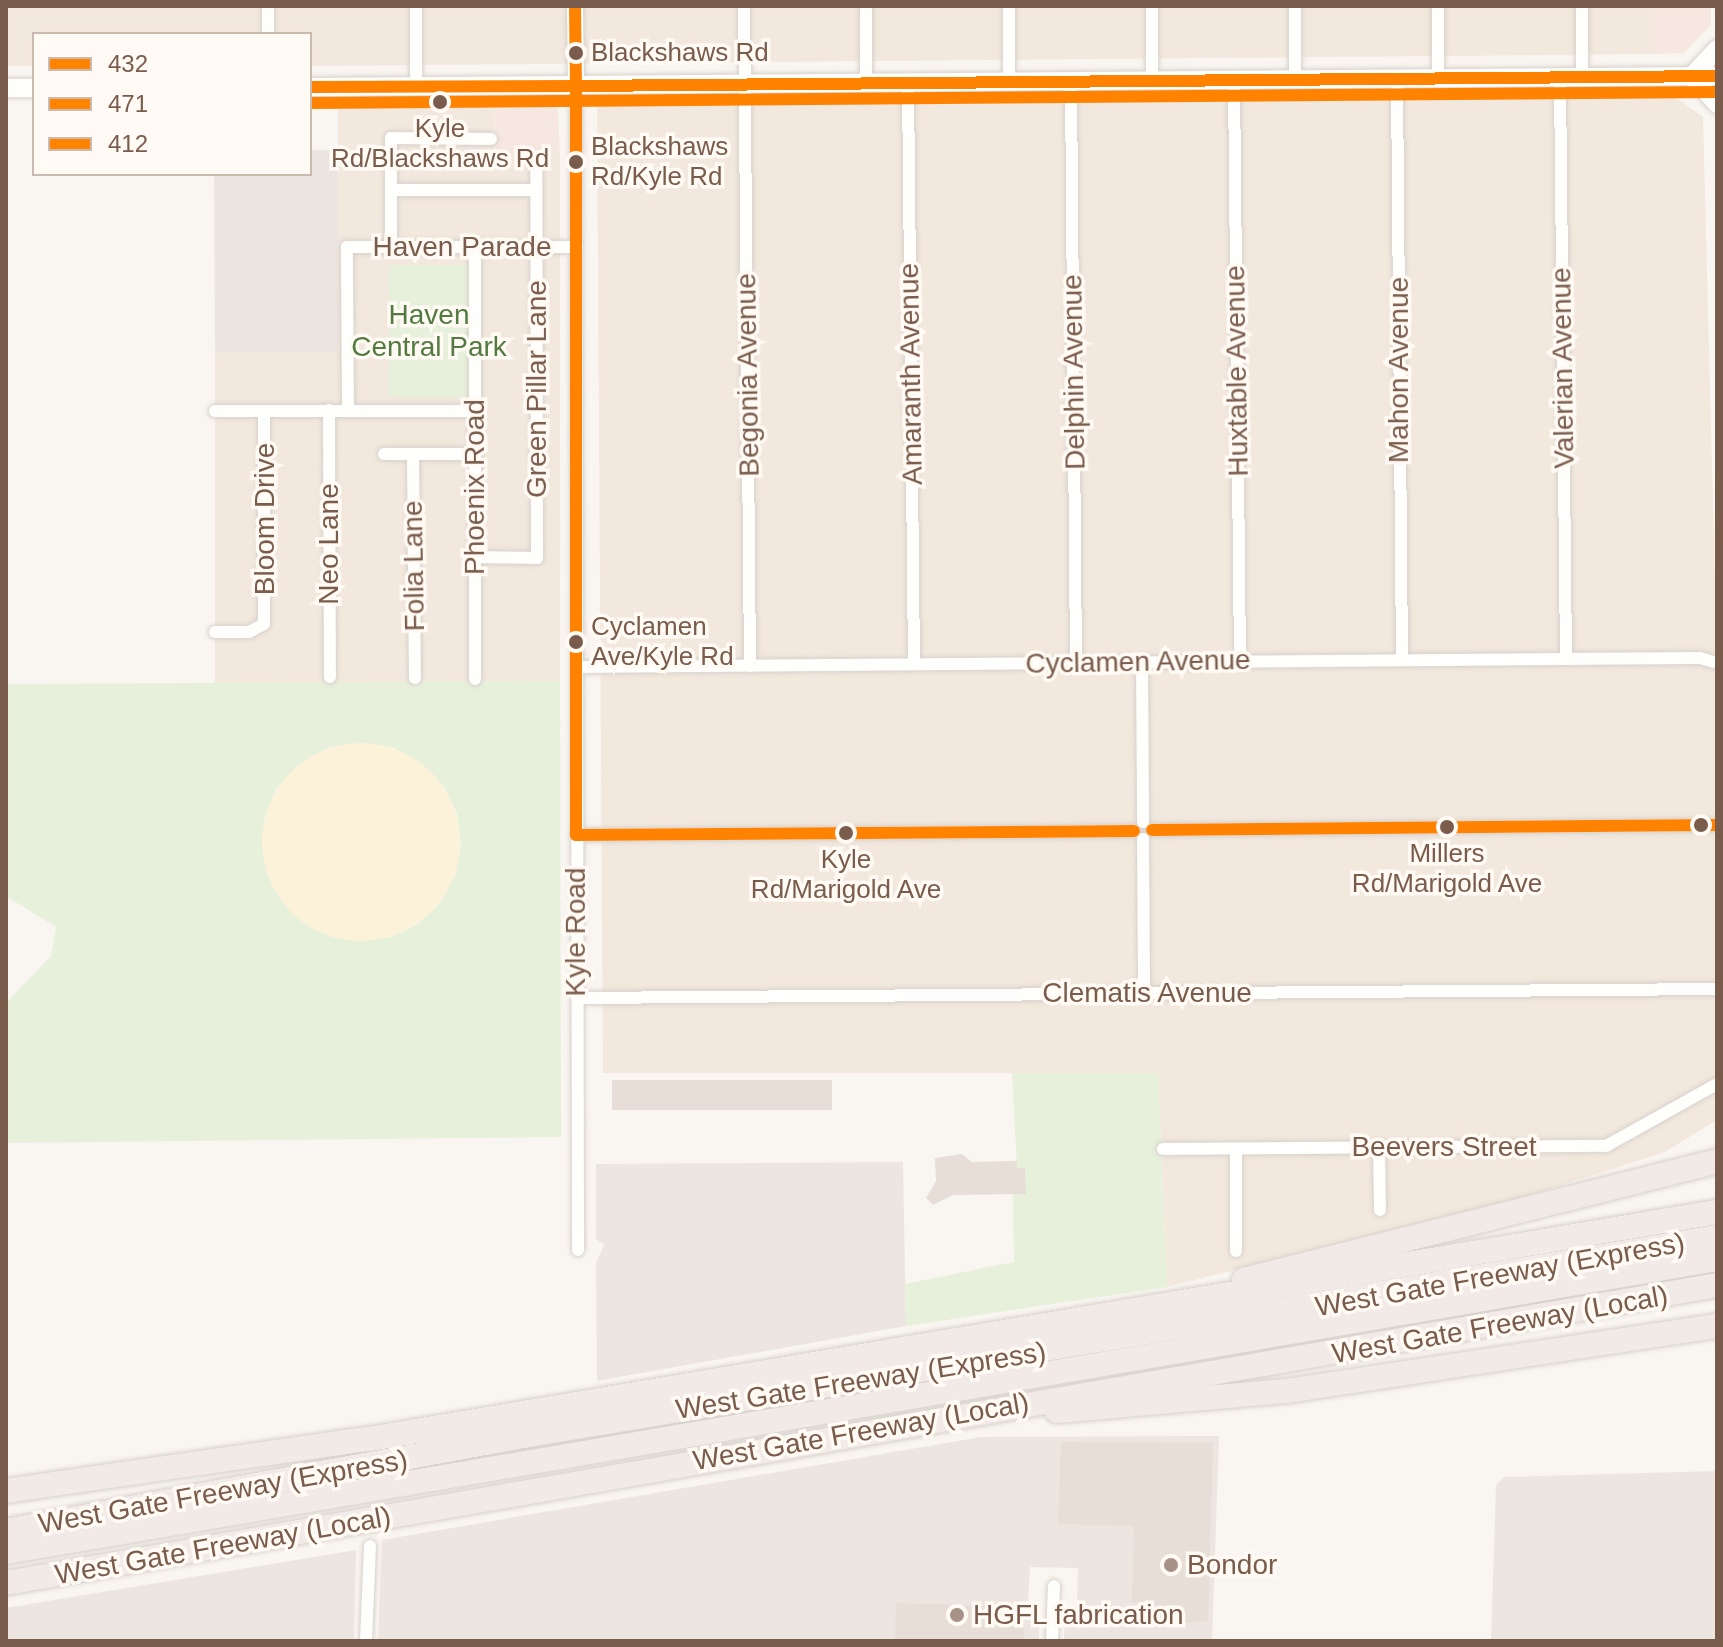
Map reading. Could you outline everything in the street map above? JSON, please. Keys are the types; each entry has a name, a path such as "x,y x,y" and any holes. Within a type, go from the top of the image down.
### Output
{"highway":[{"path":"1522,1207 1717,1142"},
{"path":"1110,1315 1522,1207 1717,1161"},
{"path":"6,1491 211,1463 1717,1212"},
{"name":"West Gate Freeway (Express)","path":"6,1531 523,1436 1717,1237"},
{"name":"West Gate Freeway (Express)","path":"6,1552 1717,1259"},
{"name":"West Gate Freeway (Local)","path":"6,1583 1717,1285"},
{"path":"854,1435 1286,1391 1717,1326"},
{"path":"6,1507 211,1463"}],"main road":[{"path":"1692,76 1717,49"},
{"path":"1692,76 1717,104"},
{"path":"312,87 1717,76"},
{"path":"6,88 32,88"}],"street":[{"path":"268,6 268,32"},
{"path":"416,6 416,87"},
{"path":"575,6 576,86"},
{"name":"Begonia Avenue","path":"744,6 750,666"},
{"path":"866,6 866,84"},
{"path":"1009,6 1009,82"},
{"path":"1152,6 1152,81"},
{"path":"1295,6 1295,80"},
{"path":"1438,6 1438,79"},
{"path":"1582,6 1582,77"},
{"name":"Valerian Avenue","path":"1560,78 1566,658"},
{"name":"Mahon Avenue","path":"1397,79 1402,660"},
{"name":"Huxtable Avenue","path":"1234,80 1240,661"},
{"name":"Delphin Avenue","path":"1071,82 1076,663"},
{"name":"Amaranth Avenue","path":"908,83 914,664"},
{"name":"Kyle Road","path":"576,86 578,1250"},
{"path":"391,247 391,138 491,139"},
{"name":"Green Pillar Lane","path":"475,557 537,558 536,158"},
{"path":"391,190 536,190"},
{"name":"Haven Parade","path":"348,410 347,247 577,247"},
{"name":"Phoenix Road","path":"475,247 475,679"},
{"name":"Neo Lane","path":"329,410 330,677"},
{"path":"215,411 475,411"},
{"name":"Bloom Drive","path":"215,632 249,632 264,624 264,411"},
{"path":"384,454 475,454"},
{"name":"Folia Lane","path":"413,454 415,678"},
{"name":"Cyclamen Avenue","path":"1700,658 1717,651"},
{"name":"Cyclamen Avenue","path":"577,667 1566,658 1700,658 1717,663"},
{"path":"1142,662 1144,993"},
{"path":"576,835 1717,825"},
{"name":"Clematis Avenue","path":"577,998 1717,989"},
{"name":"Beevers Street","path":"1163,1149 1606,1146 1714,1089"},
{"path":"1379,1147 1380,1210"},
{"path":"1236,1149 1236,1251"},
{"path":"366,1641 370,1546"},
{"path":"1052,1641 1054,1586"}],"shaded area":[{"path":"6,6 1652,6 1652,54 312,66 312,32 32,32 32,66 6,66"},
{"path":"1652,6 1711,6 1711,25 1684,53 1652,54"},
{"path":"1675,97 1703,117 1715,582 1717,1120 1663,1153 1514,1200 1167,1287 1158,1073 603,1073 597,106"},
{"path":"558,104 560,153 496,155 494,106"},
{"path":"338,105 494,106 495,153 560,153 560,681 215,683 215,353 338,353"},
{"path":"312,150 338,150 338,353 215,353 214,176 312,176"},
{"path":"903,1162 906,1326 597,1381 596,1263 604,1245 596,1239 596,1164"},
{"path":"1219,1436 1212,1641 1064,1641 1065,1620 1077,1604 1078,1568 1030,1567 1028,1602 1039,1619 1039,1641 378,1641 382,1540 981,1437"},
{"path":"1717,1471 1717,1641 1491,1641 1496,1485 1504,1477"},
{"path":"356,1550 354,1641 6,1641 6,1608"}],"green space":[{"name":"Haven Central Park","path":"389,265 469,265 469,397 389,397"},
{"path":"560,681 561,1137 6,1143 6,1003 51,956 56,927 6,896 6,684","holes":["364,743 395,748 444,786 457,814 461,845 455,876 440,903 417,925 388,938 263,822 276,789 299,764 330,747"]},
{"path":"1012,1073 1158,1073 1167,1287 906,1326 905,1284 1014,1262 1013,1194 1026,1193 1025,1168 1017,1168"}],"sand":[{"path":"361,743 399,751 431,772 452,804 460,842 452,880 431,912 399,933 361,941 323,933 291,912 270,880 262,842 270,804 291,772 323,751"}],"building":[{"path":"612,1080 832,1080 832,1110 612,1110"},
{"path":"962,1154 972,1162 1017,1161 1017,1168 1025,1168 1026,1194 953,1195 933,1205 926,1198 936,1181 935,1158"},
{"name":"Bondor","path":"1061,1442 1213,1443 1208,1621 1160,1625 1151,1621 1152,1603 1132,1603 1134,1526 1058,1524"},
{"name":"HGFL fabrication","path":"896,1603 1013,1607 1024,1624 1024,1641 895,1641"}],"transit line":[{"name":"412","path":"575,6 576,86"},
{"name":"412","path":"576,86 1717,76"},
{"name":"432","path":"312,87 576,86"},
{"name":"432","path":"576,86 576,835"},
{"name":"471","path":"312,103 1717,92"},
{"name":"432","path":"1152,830 1717,825"},
{"name":"432","path":"576,835 1134,831"}],"place":[{"name":"Blackshaws Rd","path":"576,53"},
{"name":"Kyle Rd/Blackshaws Rd","path":"440,102"},
{"name":"Blackshaws Rd/Kyle Rd","path":"576,162"},
{"name":"Cyclamen Ave/Kyle Rd","path":"576,642"},
{"name":"Millers Rd/Marigold Ave","path":"1447,827"},
{"name":"Kyle Rd/Marigold Ave","path":"846,833"},
{"name":"Bondor","path":"1171,1565"},
{"name":"HGFL fabrication","path":"957,1615"}]}
